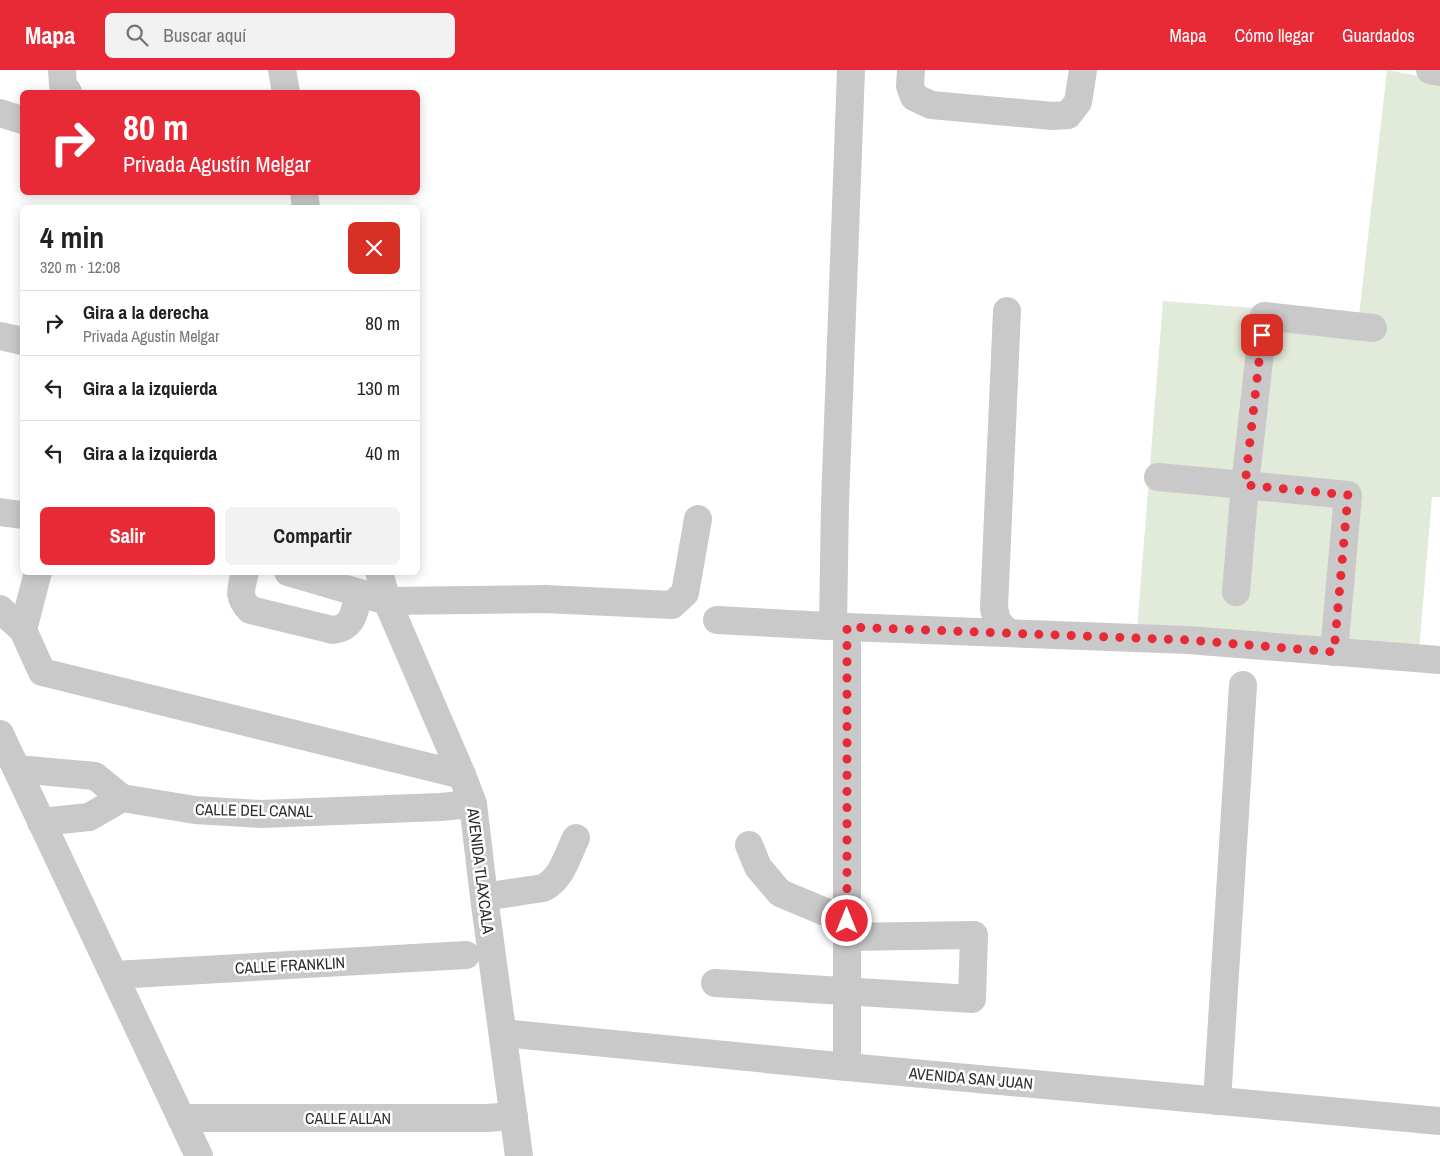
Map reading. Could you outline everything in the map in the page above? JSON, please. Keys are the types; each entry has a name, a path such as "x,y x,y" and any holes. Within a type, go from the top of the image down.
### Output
{"street":[{"path":"62,70 63,85 67,90"},
{"path":"282,70 286,90"},
{"path":"847,1067 847,929 840,627 835,504 851,70"},
{"path":"912,70 910,86 914,97 931,105 1053,116 1068,115 1078,102 1084,70"},
{"path":"1430,70 1440,72"},
{"path":"0,113 20,119"},
{"path":"1007,311 994,608 997,621 1008,633"},
{"path":"1236,592 1245,485 1264,316 1373,328"},
{"path":"0,336 20,341"},
{"path":"1158,477 1348,495 1334,652"},
{"path":"0,512 20,515"},
{"path":"298,575 388,601 546,599 672,605 685,593 698,519"},
{"path":"23,630 37,575"},
{"path":"244,575 240,594 242,602 250,610 333,630 344,628 351,620 359,593"},
{"name":"AVENIDA TLAXCALA","path":"380,575 388,601 473,804 514,1116 524,1152"},
{"path":"0,609 23,630 42,672 462,775"},
{"path":"717,620 840,627 1188,640 1440,660"},
{"path":"1217,1101 1243,685"},
{"path":"0,734 199,1156"},
{"path":"17,769 95,776 122,798 89,817 41,822"},
{"name":"CALLE DEL CANAL","path":"122,798 195,810 261,814 473,804"},
{"path":"484,897 543,888 552,884 558,877 576,838"},
{"path":"715,983 972,999 974,935 847,929 780,893 758,867 749,845"},
{"name":"CALLE FRANKLIN","path":"114,976 466,954"},
{"name":"AVENIDA SAN JUAN","path":"502,1033 1440,1122"},
{"name":"CALLE ALLAN","path":"181,1118 487,1118 514,1116"}],"green space":[{"path":"1387,70 1440,80 1440,497 1432,497 1419,650 1137,630 1163,301 1359,316"}],"route":[{"path":"847,921 847,627 1188,640 1334,652 1348,495 1245,485 1262,335"}]}
